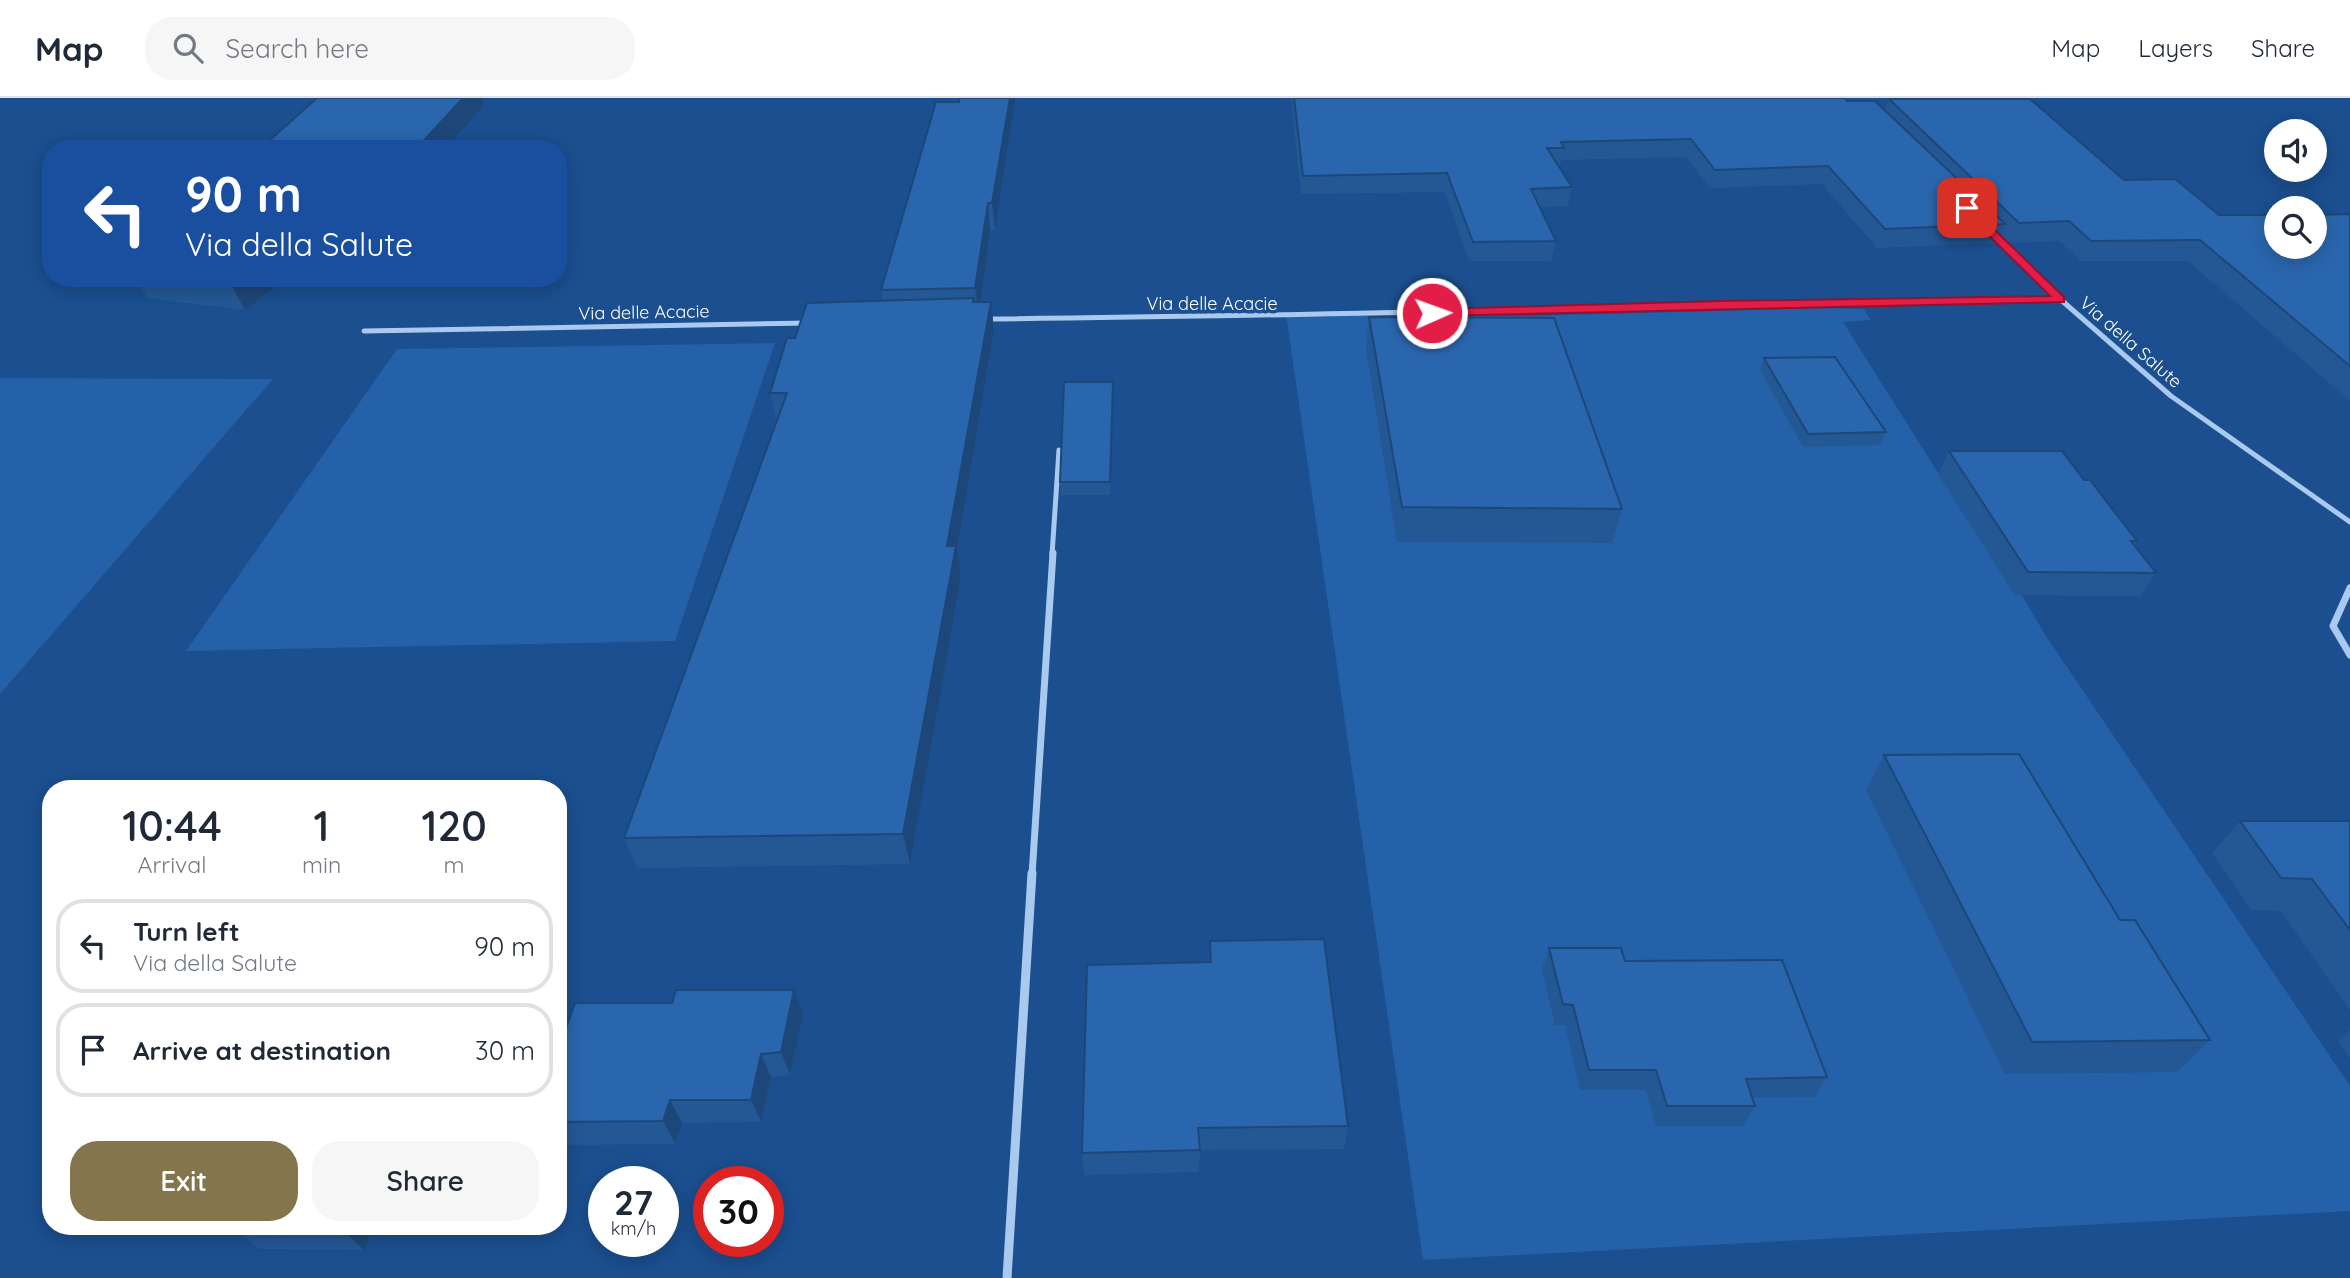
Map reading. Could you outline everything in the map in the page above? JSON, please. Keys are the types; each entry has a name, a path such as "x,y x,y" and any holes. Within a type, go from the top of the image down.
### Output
{"street":[{"name":"Via della Salute","path":"1992,232 2060,299 2171,396 2350,522"},
{"name":"Via delle Acacie","path":"975,319 1326,316 1721,304 2060,299"},
{"name":"Via delle Acacie","path":"363,331 822,322"},
{"path":"1007,1278 1059,450"},
{"path":"2350,589 2333,626 2350,655"}],"shaded area":[{"path":"1864,309 1871,320 1843,322 2015,595 2022,595 2044,633 2350,1086 2350,1211 1423,1260 1286,314 1524,316"},
{"path":"775,343 675,641 186,651 397,349"},
{"path":"0,378 273,379 0,694"}],"building":[{"path":"317,98 463,98 424,140 270,140"},
{"path":"959,98 1010,98 992,203 988,203 975,288 881,290 936,102 959,102"},
{"path":"1294,98 1845,98 1847,101 1875,101 2005,224 1885,229 1828,166 1715,170 1691,139 1561,142 1564,148 1547,148 1572,187 1531,189 1556,241 1473,242 1447,173 1303,176"},
{"path":"1889,99 2030,99 2124,180 2175,179 2219,215 2264,215 2264,259 2327,259 2327,215 2350,214 2350,366 2200,240 2091,241 2069,221 2019,223"},
{"path":"974,298 973,302 991,302 947,546 956,546 903,834 624,838 787,393 770,393 787,338 795,338 807,303"},
{"path":"1369,317 1554,318 1622,509 1402,507"},
{"path":"1835,357 1886,432 1808,434 1764,358"},
{"path":"1064,382 1113,382 1110,482 1060,482"},
{"path":"1949,451 2062,451 2084,480 2090,480 2137,541 2131,541 2156,573 2028,572"},
{"path":"2019,754 2120,920 2135,920 2210,1040 2032,1042 1884,755"},
{"path":"2240,821 2350,821 2350,930 2312,879 2281,878"},
{"path":"1324,939 1348,1126 1198,1128 1200,1150 1082,1153 1087,965 1211,962 1210,941"},
{"path":"1549,948 1621,948 1625,961 1782,960 1827,1077 1746,1079 1755,1106 1667,1106 1656,1070 1589,1070 1573,1005 1563,1004"},
{"path":"676,990 794,990 781,1052 761,1054 751,1100 670,1100 663,1121 567,1122 567,1026 575,1003 672,1003"}],"route":[{"path":"1432,313 1721,304 2060,299 1967,208"}]}
